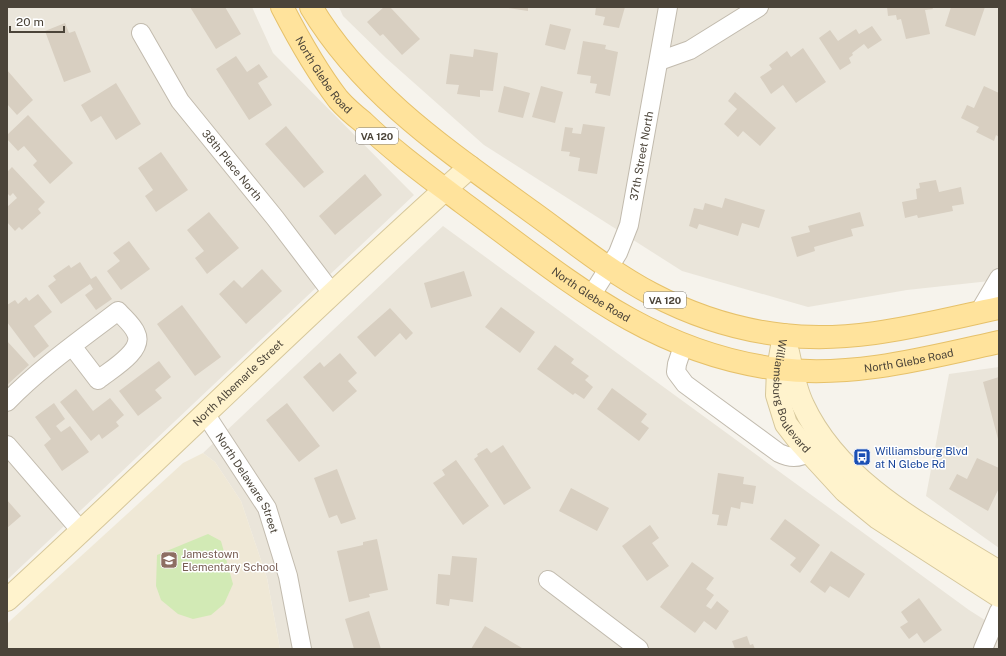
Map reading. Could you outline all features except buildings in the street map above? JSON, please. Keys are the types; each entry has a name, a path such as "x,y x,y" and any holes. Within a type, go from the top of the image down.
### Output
{"main road":[{"name":"North Glebe Road","path":"282,7 293,30 338,100 386,144 591,296 647,330 683,346 713,356 785,370 849,369 896,364 999,342"},
{"name":"VA 120","path":"311,7 333,39 374,88 418,127 470,167 610,268 637,286 685,309 732,324 784,335 825,338 906,328 989,310"},
{"name":"North Albemarle Street","path":"7,600 82,532 206,415 332,293 470,167"},
{"name":"Williamsburg Boulevard","path":"784,335 785,370 777,391 781,412 792,432 845,491 878,518 999,596"},
{"name":"Williamsburg Boulevard","path":"785,370 808,414 831,449 852,471 877,493 908,515 999,572"}],"street":[{"name":"37th Street North","path":"591,296 610,268 629,225 668,7"},
{"path":"659,61 690,50 759,7"},
{"name":"38th Place North","path":"141,33 180,101 275,218 332,293"},
{"path":"989,310 999,278"},
{"path":"7,402 26,383 72,346"},
{"path":"683,346 676,372 685,384 779,453 793,457 804,456 809,452"},
{"name":"North Delaware Street","path":"206,415 267,508 288,576 302,649"},
{"path":"7,445 82,532"},
{"path":"548,580 639,649"},
{"path":"983,649 999,611"}],"shaded area":[{"path":"7,7 252,7 273,53 414,195 7,580"},
{"path":"339,7 999,7 999,280 907,290 808,307 682,271 484,145 386,58 343,16"},
{"path":"443,226 969,610 999,629 999,649 280,649 267,578 241,501 215,462 203,453"},
{"path":"999,367 999,548 926,496 949,374"},
{"name":"Jamestown Elementary School","path":"203,453 215,462 241,501 267,578 280,649 7,649 7,624 11,620 183,463"}],"green space":[{"path":"208,534 221,541 233,584 224,604 211,615 193,619 178,614 161,600 156,586 157,555"}],"place":[{"name":"Williamsburg Blvd at N Glebe Rd","path":"862,457"},
{"name":"Jamestown Elementary School","path":"169,560"}]}
